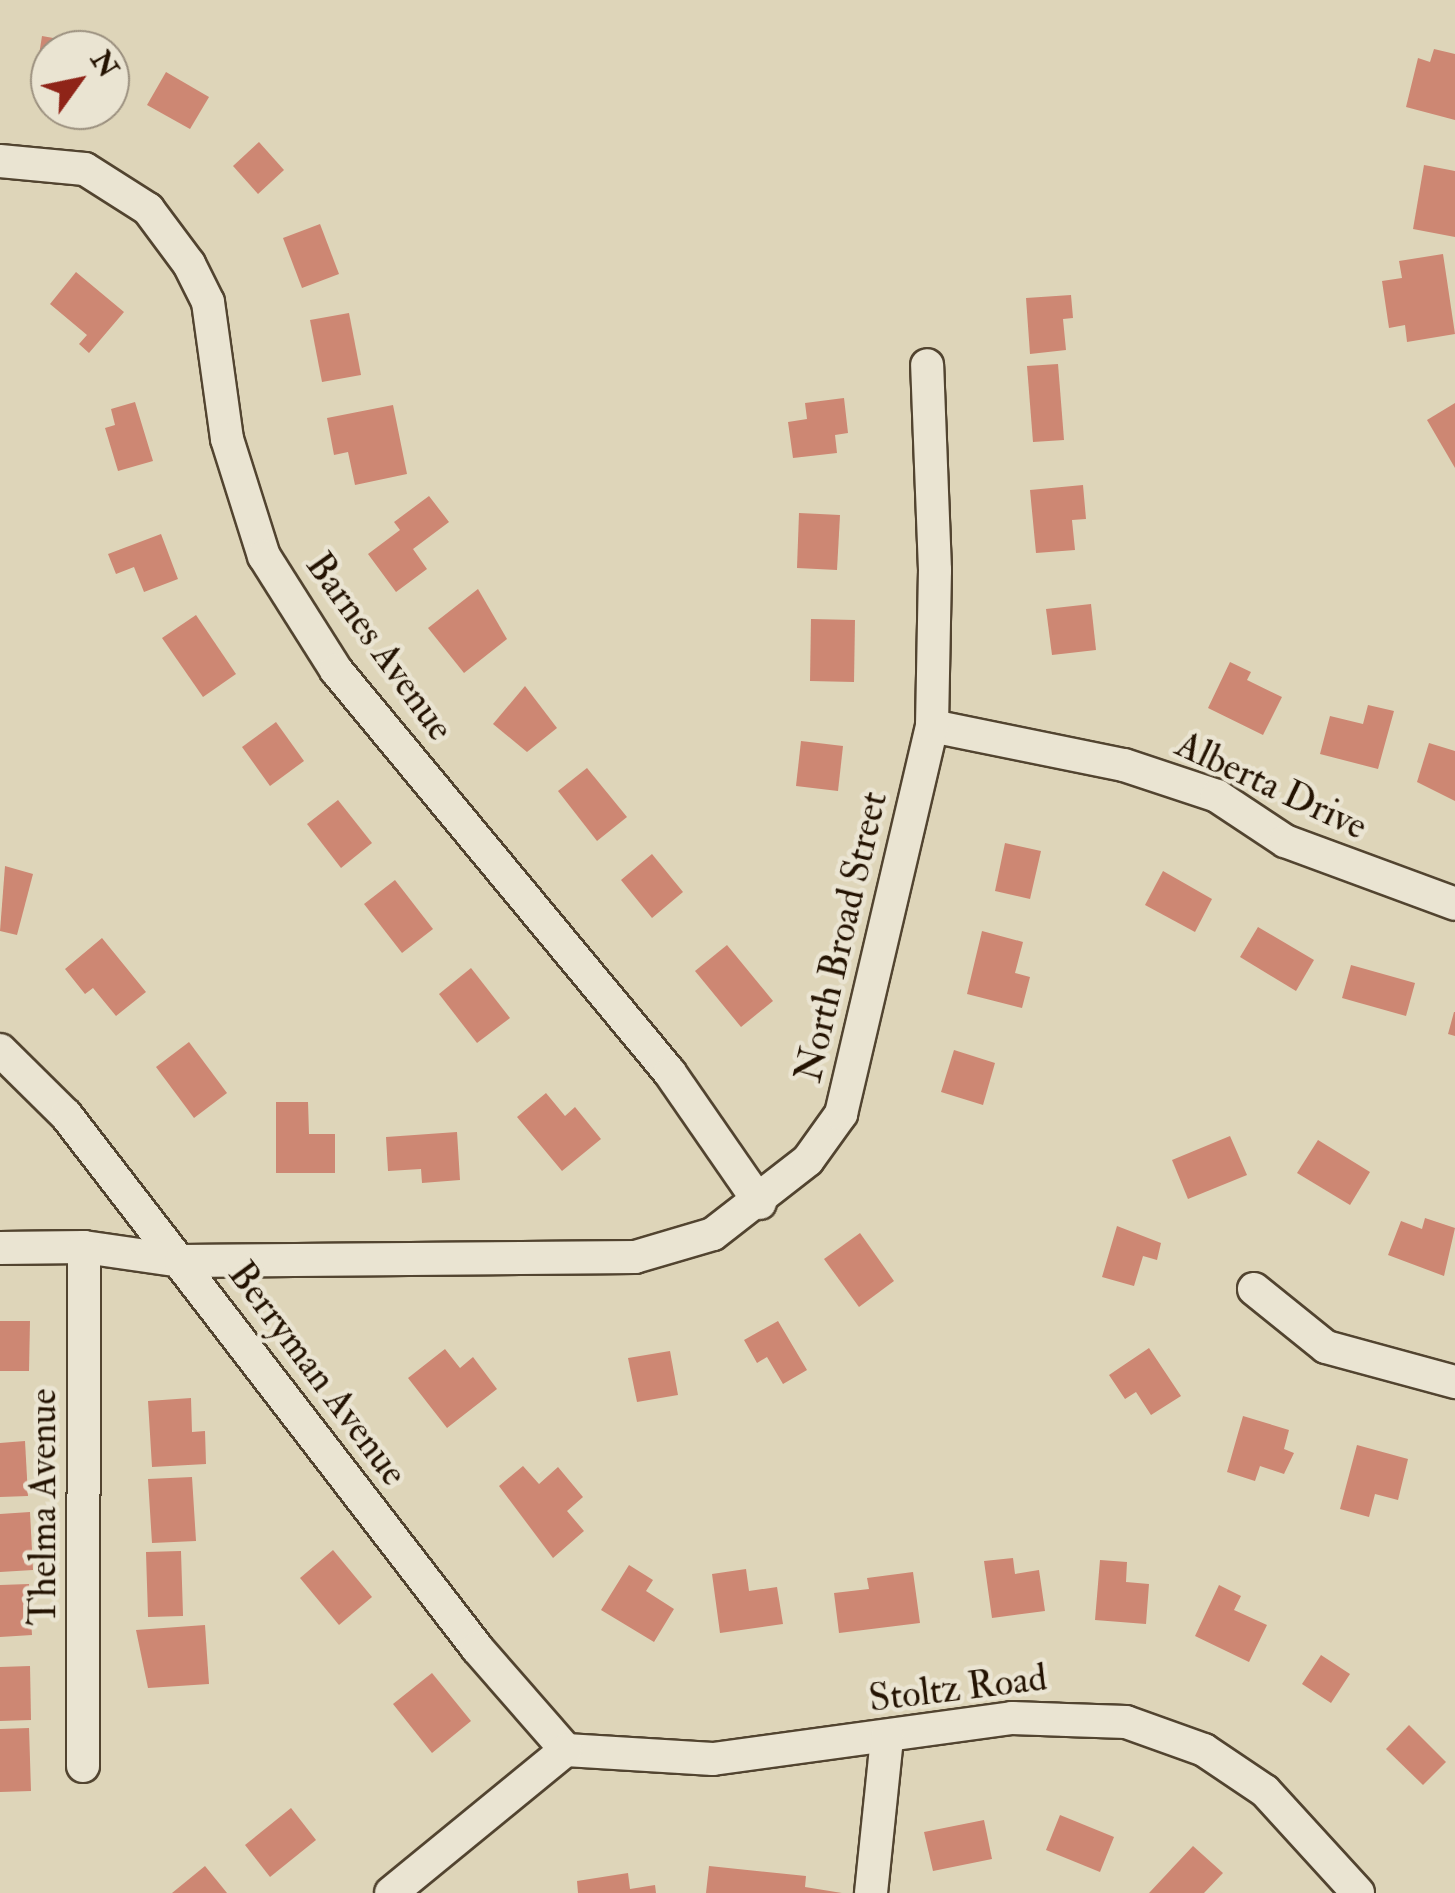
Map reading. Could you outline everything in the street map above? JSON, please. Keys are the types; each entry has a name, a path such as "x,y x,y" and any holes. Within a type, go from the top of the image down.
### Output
{"street":[{"name":"Barnes Avenue","path":"0,161 85,169 148,209 190,264 208,302 226,439 264,556 336,670 670,1073 760,1203"},
{"name":"North Broad Street","path":"0,1248 84,1248 181,1261 635,1257 713,1234 760,1203 808,1160 841,1114 932,726 935,570 927,364"},
{"name":"Alberta Drive","path":"932,726 1124,765 1217,796 1285,841 1455,904"},
{"name":"Berryman Avenue","path":"0,1050 66,1115 477,1648 566,1750"},
{"name":"Thelma Avenue","path":"83,1766 84,1248"},
{"path":"1254,1289 1326,1347 1455,1382"},
{"name":"Stoltz Road","path":"566,1750 713,1759 1012,1718 1126,1722 1204,1750 1265,1791 1358,1893"},
{"path":"871,1893 887,1738"},
{"path":"392,1893 566,1750"}],"building":[{"path":"1434,49 1455,54 1455,120 1406,107 1418,58 1430,62"},
{"path":"166,72 209,97 190,129 147,105"},
{"path":"259,142 284,170 258,194 233,166"},
{"path":"1424,165 1455,171 1455,237 1413,229"},
{"path":"320,224 339,274 302,288 283,238"},
{"path":"1443,254 1455,334 1407,342 1405,325 1389,328 1382,281 1402,278 1399,261"},
{"path":"76,272 124,312 89,353 79,344 87,335 50,304"},
{"path":"1071,295 1073,318 1063,319 1066,350 1030,354 1026,298"},
{"path":"349,313 361,375 322,382 310,320"},
{"path":"1058,364 1064,440 1033,442 1027,366"},
{"path":"844,398 848,433 835,435 837,453 793,458 788,422 807,419 805,403"},
{"path":"135,402 153,461 118,471 105,428 115,425 111,409"},
{"path":"1455,403 1455,468 1427,420"},
{"path":"393,405 407,474 355,485 348,452 334,455 327,418"},
{"path":"1083,485 1086,519 1072,520 1075,550 1036,553 1030,490"},
{"path":"429,496 449,522 413,549 427,569 396,592 368,554 400,530 394,522"},
{"path":"799,513 840,515 837,570 797,568"},
{"path":"161,534 178,579 144,592 134,567 116,574 108,554"},
{"path":"478,589 507,639 464,673 428,628"},
{"path":"1091,604 1096,650 1052,655 1046,609"},
{"path":"196,615 236,674 203,697 162,638"},
{"path":"811,619 855,620 854,682 810,681"},
{"path":"1230,662 1251,672 1247,680 1282,697 1263,735 1208,708"},
{"path":"525,686 557,728 527,752 493,724"},
{"path":"1368,705 1394,711 1378,769 1320,754 1330,716 1363,724"},
{"path":"276,722 304,761 270,786 242,747"},
{"path":"801,741 843,746 838,791 796,786"},
{"path":"1429,743 1455,751 1455,801 1417,782"},
{"path":"587,768 627,817 597,841 558,791"},
{"path":"338,800 372,843 341,868 307,824"},
{"path":"1005,843 1041,851 1030,899 995,891"},
{"path":"652,854 683,892 652,918 621,880"},
{"path":"5,866 33,874 17,935 0,931"},
{"path":"1163,871 1212,899 1195,932 1145,905"},
{"path":"395,880 433,929 402,953 364,904"},
{"path":"1258,927 1314,960 1296,991 1240,957"},
{"path":"982,931 1023,942 1015,973 1030,977 1022,1008 967,994"},
{"path":"102,938 146,992 116,1016 93,988 85,994 65,969"},
{"path":"727,945 773,1001 741,1027 695,971"},
{"path":"1351,965 1415,983 1406,1016 1342,998"},
{"path":"471,968 510,1018 477,1043 439,994"},
{"path":"1455,1012 1455,1036 1448,1034"},
{"path":"189,1042 227,1093 194,1118 156,1067"},
{"path":"954,1050 995,1063 983,1105 941,1092"},
{"path":"546,1093 565,1116 575,1107 601,1139 562,1171 517,1117"},
{"path":"276,1102 308,1102 309,1134 335,1134 335,1173 276,1173"},
{"path":"457,1132 460,1180 422,1183 421,1169 388,1171 386,1137"},
{"path":"1230,1136 1247,1175 1188,1199 1172,1160"},
{"path":"1318,1140 1370,1172 1350,1205 1297,1173"},
{"path":"1425,1218 1455,1228 1444,1276 1388,1255 1401,1221 1422,1229"},
{"path":"1117,1226 1161,1243 1157,1260 1143,1256 1134,1286 1102,1277"},
{"path":"860,1233 894,1281 859,1307 824,1259"},
{"path":"0,1321 30,1321 29,1371 0,1371"},
{"path":"778,1321 807,1370 783,1384 767,1357 757,1363 744,1340"},
{"path":"1149,1348 1181,1396 1151,1415 1136,1392 1125,1399 1109,1375"},
{"path":"445,1349 460,1368 473,1357 497,1389 447,1428 408,1378"},
{"path":"670,1351 678,1395 637,1402 628,1358"},
{"path":"191,1398 192,1432 205,1431 206,1464 152,1467 148,1401"},
{"path":"1243,1416 1289,1430 1284,1449 1294,1453 1284,1474 1260,1466 1255,1481 1227,1472"},
{"path":"25,1441 28,1496 0,1497 0,1443"},
{"path":"1357,1445 1408,1459 1398,1500 1375,1494 1369,1517 1340,1509"},
{"path":"523,1466 539,1484 558,1467 583,1497 567,1511 584,1531 553,1558 499,1486"},
{"path":"192,1477 196,1541 152,1543 148,1479"},
{"path":"30,1512 33,1570 0,1572 0,1514"},
{"path":"333,1550 372,1597 339,1625 300,1578"},
{"path":"181,1551 183,1616 148,1617 146,1552"},
{"path":"1013,1558 1015,1574 1039,1570 1045,1611 992,1618 984,1561"},
{"path":"1100,1560 1127,1562 1126,1582 1149,1584 1146,1624 1095,1620"},
{"path":"629,1565 653,1580 646,1591 674,1609 654,1642 601,1610"},
{"path":"746,1569 749,1591 777,1587 783,1624 720,1633 712,1574"},
{"path":"913,1572 920,1623 839,1633 834,1593 869,1589 867,1578"},
{"path":"29,1584 32,1635 0,1637 0,1585"},
{"path":"1219,1585 1241,1596 1234,1610 1267,1625 1249,1662 1195,1636"},
{"path":"205,1625 209,1684 148,1688 136,1630"},
{"path":"1321,1655 1350,1674 1331,1703 1302,1684"},
{"path":"30,1666 31,1720 0,1721 0,1667"},
{"path":"432,1673 471,1721 432,1753 393,1704"},
{"path":"1409,1725 1446,1762 1423,1785 1386,1749"},
{"path":"29,1728 31,1791 0,1792 0,1729"},
{"path":"291,1808 316,1840 270,1877 245,1845"},
{"path":"1060,1815 1114,1837 1100,1872 1046,1850"},
{"path":"984,1820 992,1859 933,1871 924,1832"},
{"path":"1193,1846 1223,1873 1204,1893 1149,1893"},
{"path":"205,1866 227,1893 172,1893"},
{"path":"709,1866 806,1876 805,1887 842,1893 706,1893"},
{"path":"628,1873 630,1889 655,1885 656,1893 578,1893 577,1881"}]}
